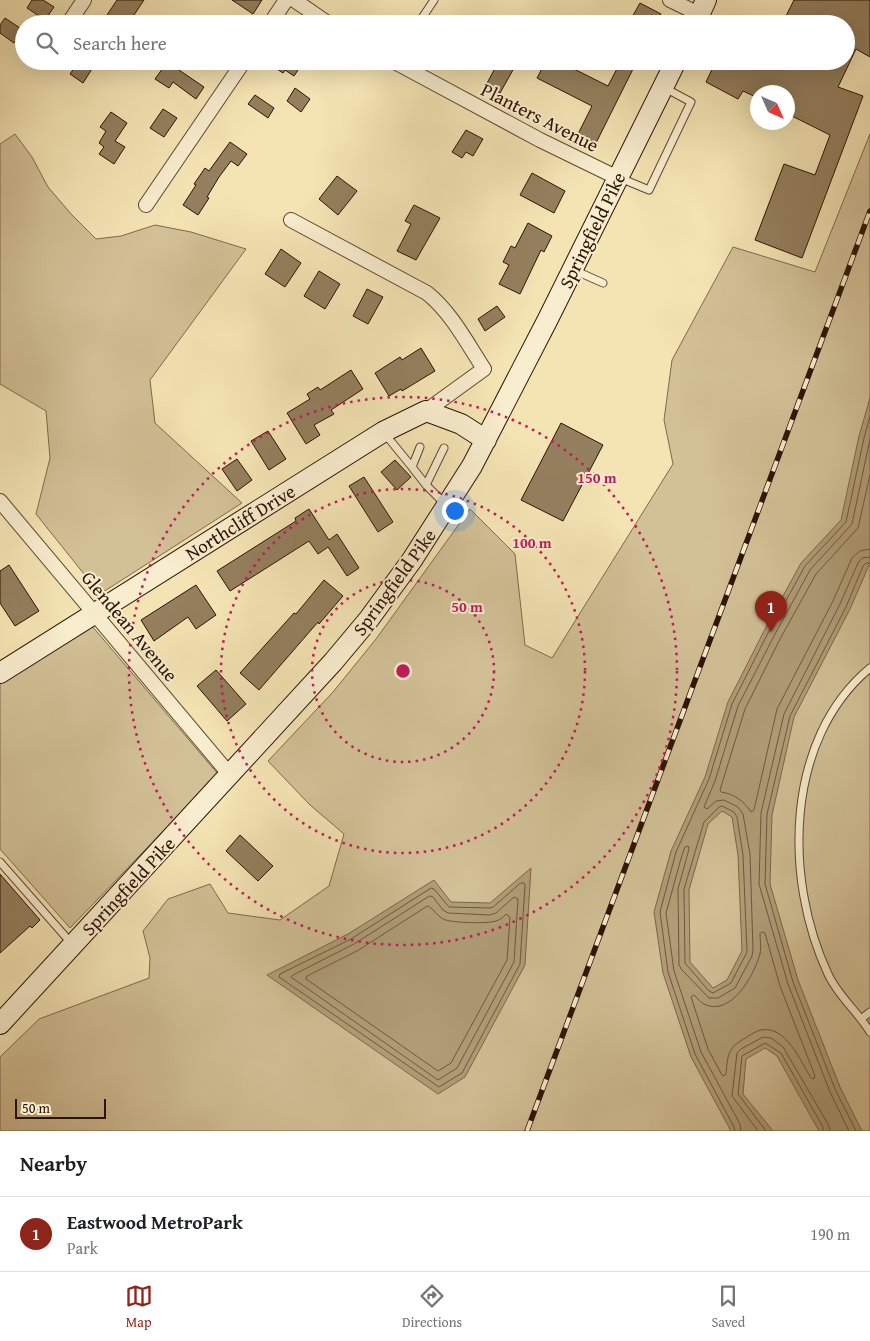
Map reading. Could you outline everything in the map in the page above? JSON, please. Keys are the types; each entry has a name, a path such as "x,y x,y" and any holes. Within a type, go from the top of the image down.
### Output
{"main road":[{"name":"Springfield Pike","path":"0,1024 334,662 412,560 448,506 486,440 672,70"},
{"name":"Northcliff Drive","path":"2,668 94,613 384,432 426,411"},
{"path":"426,411 461,424 486,440"}],"street":[{"path":"74,15 84,0"},
{"path":"276,15 286,0"},
{"path":"294,0 316,15"},
{"path":"670,0 700,13"},
{"path":"146,205 238,70"},
{"name":"Planters Avenue","path":"410,70 540,140 618,178"},
{"path":"290,220 437,300 484,369 426,411"},
{"name":"Glendean Avenue","path":"0,501 230,775"}],"lane":[{"path":"424,15 434,0"},
{"path":"618,178 649,190 691,102 663,87"},
{"path":"573,269 603,283"},
{"path":"384,432 426,485 448,506"},
{"path":"412,467 420,446"},
{"path":"426,485 444,448"},
{"path":"870,668 842,696 818,741 804,790 798,840 803,894 816,945 829,976 870,1032"},
{"path":"0,862 73,945"},
{"path":"861,1019 870,1012"}],"shaded area":[{"path":"15,134 32,157 48,187 96,239 121,236 155,225 191,232 246,249 150,380 155,423 242,503 100,594 36,514 50,458 46,411 0,384 0,144"},
{"path":"870,134 870,1131 0,1131 0,1057 39,1019 149,978 150,958 143,931 168,899 210,884 228,913 280,920 329,886 344,834 310,805 268,761 333,692 376,639 470,509 515,554 525,645 552,658 673,464 664,420 672,360 733,247 815,272"},
{"path":"92,626 218,774 70,928 0,849 0,682"}],"water":[{"path":"870,398 870,563 850,609 794,717 772,815 770,884 798,980 840,1087 862,1131 819,1131 777,1056 765,1048 746,1059 743,1094 773,1131 731,1131 691,1057 663,973 654,912 671,851 705,777 728,702 801,563 841,520 859,436","holes":["722,811 732,817 738,855 742,951 727,980 713,988 690,962 689,890 708,824"]},
{"path":"531,868 525,965 465,1077 438,1094 267,975 348,934 434,880 451,902 490,903"}],"building":[{"path":"32,0 43,0 54,7 48,15 38,15 27,8"},
{"path":"117,0 144,0 134,15 107,15"},
{"path":"232,0 262,0 253,14"},
{"path":"794,0 870,0 870,57 856,49 855,51 855,15 786,15"},
{"path":"640,3 661,14 660,15 633,15"},
{"path":"5,18 15,25 14,43 0,33 0,25"},
{"path":"73,70 91,70 83,83 70,74"},
{"path":"162,70 179,70 204,87 196,99 173,82 169,88 155,79"},
{"path":"285,70 298,70 294,76"},
{"path":"494,70 513,70 500,93 486,85"},
{"path":"541,70 576,70 608,86 616,70 632,70 596,143 578,134 592,106 537,78"},
{"path":"712,70 846,70 838,87 863,96 802,258 755,240 784,164 815,175 830,135 795,118 795,85 750,85 750,94 743,91 738,99 706,82"},
{"path":"295,88 310,99 301,112 287,101"},
{"path":"255,95 274,108 268,118 248,104"},
{"path":"163,109 177,118 164,137 150,128"},
{"path":"111,112 127,123 115,141 125,147 114,164 99,154 104,147 99,143 106,131 100,127"},
{"path":"466,130 483,139 473,156 466,152 462,158 452,152"},
{"path":"230,142 247,154 238,166 231,161 219,177 198,215 183,205 205,168 209,171"},
{"path":"532,173 565,191 554,213 520,195"},
{"path":"337,176 357,191 338,215 319,199"},
{"path":"414,205 440,218 416,260 397,251 411,224 405,221"},
{"path":"528,223 552,236 544,252 541,250 520,294 499,284 509,265 503,262 511,246 515,248"},
{"path":"281,249 301,263 285,287 265,274"},
{"path":"319,271 340,284 325,309 304,296"},
{"path":"367,289 383,297 368,324 353,316"},
{"path":"497,306 505,317 485,331 478,319"},
{"path":"421,348 435,371 402,391 401,389 389,396 375,373 400,357 402,360"},
{"path":"351,370 363,389 331,410 334,414 314,425 320,435 306,444 287,413 310,399 307,394 318,387 320,390"},
{"path":"561,423 603,445 563,521 521,500"},
{"path":"268,431 286,459 269,470 251,441"},
{"path":"237,459 252,480 237,491 222,469"},
{"path":"395,460 411,477 397,490 381,472"},
{"path":"364,477 393,522 378,532 349,486"},
{"path":"309,509 329,540 337,534 359,568 347,576 328,547 318,554 309,541 230,591 217,571 296,521 295,518"},
{"path":"9,565 39,611 15,626 0,603 0,571"},
{"path":"324,580 343,596 259,690 240,673 294,613 296,614"},
{"path":"196,585 216,615 196,629 188,617 154,641 141,620"},
{"path":"216,670 246,704 227,721 197,686"},
{"path":"240,835 273,866 258,881 226,851"},
{"path":"0,874 40,920 32,928 30,926 0,953"}],"railway":[{"path":"527,1131 870,211"}],"place":[{"name":"Eastwood MetroPark","path":"771,632"}]}
